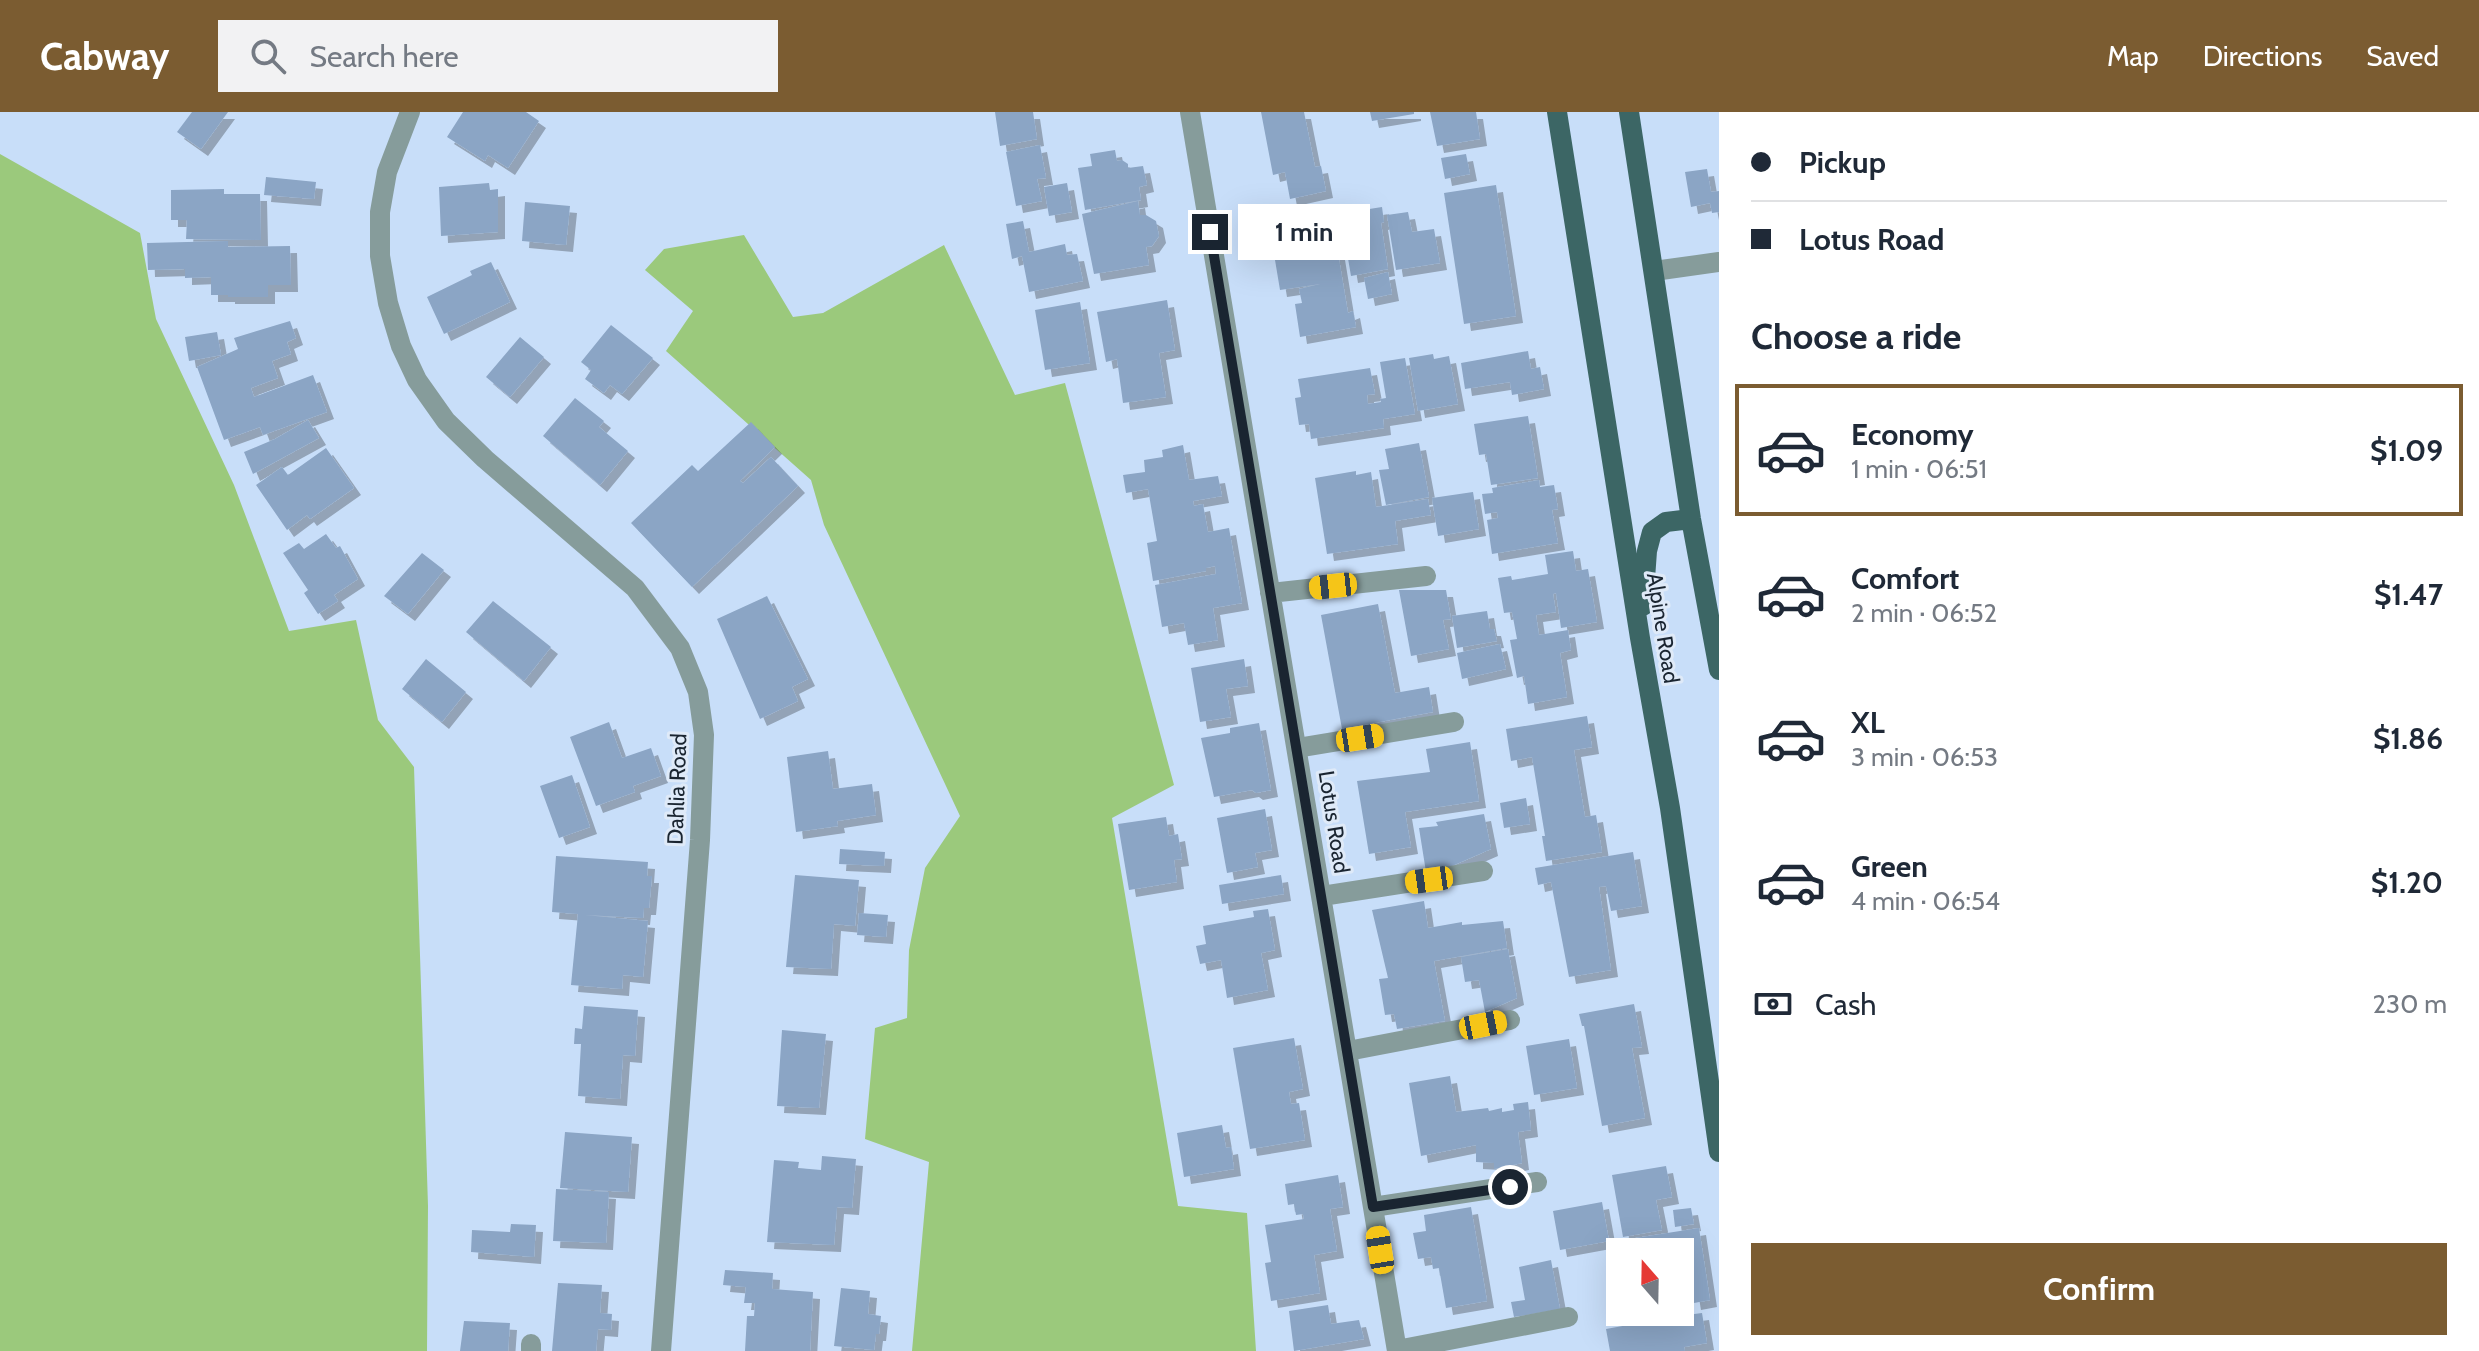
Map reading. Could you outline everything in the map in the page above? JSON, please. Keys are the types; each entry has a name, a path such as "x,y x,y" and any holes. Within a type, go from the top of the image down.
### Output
{"main road":[{"name":"Alpine Road","path":"1557,112 1670,808 1719,1152"},
{"name":"Alpine Road","path":"1629,112 1691,519 1719,670"},
{"path":"1640,638 1647,551 1652,532 1666,522 1691,519"}],"street":[{"name":"Dahlia Road","path":"410,112 387,172 380,212 380,256 388,303 401,346 417,380 446,421 465,440 635,588 680,648 698,692 704,735 700,840 661,1351"},
{"name":"Lotus Road","path":"1190,112 1397,1350"},
{"path":"1654,271 1719,262"},
{"path":"1270,593 1426,576"},
{"path":"1297,748 1454,722"},
{"path":"1322,896 1483,871"},
{"path":"1348,1051 1510,1020"},
{"path":"1373,1207 1537,1182"},
{"path":"1397,1350 1568,1317"}],"green space":[{"path":"0,154 140,233 156,319 234,485 289,631 356,620 378,720 414,767 428,1206 427,1351 0,1351"},
{"path":"744,235 793,317 823,313 944,245 1015,395 1065,383 1174,785 1112,818 1178,1206 1247,1213 1256,1351 912,1351 929,1162 865,1139 875,1028 907,1018 909,950 925,868 960,816 824,525 811,480 666,351 693,311 645,270 664,249"}],"building":[{"path":"192,112 228,112 201,149 177,132"},
{"path":"463,112 526,112 539,121 508,168 488,155 485,161 447,137"},
{"path":"995,112 1033,112 1037,139 1000,146"},
{"path":"1261,112 1304,112 1315,167 1321,166 1326,191 1290,199 1285,172 1273,175"},
{"path":"1370,112 1414,112 1414,114 1372,121"},
{"path":"1430,112 1476,112 1480,139 1437,146"},
{"path":"1040,145 1046,178 1037,179 1042,201 1016,206 1006,152"},
{"path":"1115,150 1117,161 1122,160 1128,168 1143,166 1147,185 1139,187 1141,200 1085,210 1078,168 1092,166 1090,154"},
{"path":"1466,154 1470,174 1445,179 1441,158"},
{"path":"1707,169 1711,192 1719,191 1719,212 1712,213 1710,203 1691,207 1685,172"},
{"path":"266,177 316,182 314,199 264,195"},
{"path":"489,183 490,190 498,189 498,232 441,236 439,187"},
{"path":"1067,183 1072,212 1049,216 1044,187"},
{"path":"1496,185 1516,316 1464,324 1444,193"},
{"path":"224,189 224,194 260,194 261,240 186,239 187,220 171,220 171,190"},
{"path":"1138,201 1140,215 1156,221 1159,236 1152,246 1146,247 1149,265 1094,274 1082,214"},
{"path":"525,202 570,206 566,245 522,241"},
{"path":"1382,207 1384,222 1381,223 1388,269 1351,276 1343,229 1347,228 1344,213"},
{"path":"1408,212 1412,232 1434,229 1440,263 1396,270 1387,215"},
{"path":"1023,221 1029,252 1065,244 1067,255 1077,254 1083,281 1029,292 1022,256 1012,259 1006,224"},
{"path":"1334,229 1348,313 1353,311 1356,327 1300,337 1295,304 1302,303 1299,289 1320,284 1280,290 1274,254 1292,252 1290,237"},
{"path":"228,241 228,247 290,246 291,285 268,285 268,297 228,297 211,295 211,277 185,278 185,269 148,270 147,243"},
{"path":"491,262 510,302 444,334 427,297"},
{"path":"1388,272 1392,294 1368,299 1364,278"},
{"path":"1167,300 1175,350 1159,353 1166,397 1123,403 1117,359 1106,362 1097,312"},
{"path":"1080,302 1090,363 1045,370 1035,310"},
{"path":"290,321 296,338 287,342 291,354 272,361 278,378 251,388 254,397 313,375 327,412 263,435 260,427 224,440 197,367 238,349 234,338"},
{"path":"611,325 653,358 622,394 610,385 604,393 585,379 591,370 581,362"},
{"path":"217,332 221,355 189,361 185,337"},
{"path":"520,337 544,357 510,397 486,377"},
{"path":"1528,351 1531,369 1540,367 1544,389 1512,395 1510,382 1465,389 1461,363"},
{"path":"1433,354 1434,359 1449,356 1458,404 1418,411 1409,358"},
{"path":"1405,358 1415,414 1383,419 1384,428 1311,439 1309,424 1299,425 1295,398 1301,397 1298,379 1370,368 1375,394 1367,395 1368,404 1381,402 1380,399 1386,398 1380,362"},
{"path":"575,398 604,421 599,427 628,451 600,485 543,436"},
{"path":"1528,416 1538,478 1491,485 1486,454 1479,455 1474,424"},
{"path":"308,420 319,438 253,474 244,452"},
{"path":"751,422 775,447 740,481 743,483 771,457 798,486 692,587 631,523 692,465 698,471"},
{"path":"1419,443 1429,497 1386,505 1379,470 1389,469 1385,449"},
{"path":"1183,445 1189,480 1218,476 1222,496 1193,501 1194,506 1203,504 1208,532 1229,528 1242,603 1213,608 1218,640 1188,645 1184,623 1162,627 1155,585 1216,574 1215,566 1206,568 1206,571 1153,581 1147,543 1157,541 1148,489 1126,493 1123,475 1145,472 1144,460 1163,457 1162,450"},
{"path":"326,448 354,488 310,519 307,515 287,530 256,485 282,467 288,475"},
{"path":"1356,471 1356,475 1371,472 1376,507 1428,499 1431,515 1395,521 1398,544 1327,554 1315,478"},
{"path":"1539,480 1540,487 1554,485 1558,509 1552,510 1558,543 1492,554 1487,520 1498,518 1497,512 1485,514 1482,494 1493,493 1492,488"},
{"path":"1473,492 1479,529 1438,536 1432,498"},
{"path":"326,534 336,548 340,546 358,579 334,595 338,601 318,614 304,593 308,590 283,553 299,543 304,549"},
{"path":"1573,551 1576,571 1588,569 1597,622 1561,628 1556,593 1553,594 1556,612 1536,615 1539,635 1568,630 1571,650 1560,653 1567,697 1528,704 1524,676 1517,678 1510,640 1517,639 1512,612 1504,613 1498,578 1511,576 1512,580 1548,574 1545,555"},
{"path":"422,553 444,570 408,614 384,596"},
{"path":"1399,590 1446,590 1451,619 1443,620 1449,649 1411,656"},
{"path":"767,596 808,679 792,687 798,701 760,719 717,619"},
{"path":"493,601 551,647 524,681 466,632"},
{"path":"1378,604 1395,693 1429,687 1433,712 1342,729 1321,615"},
{"path":"1487,611 1490,629 1494,629 1497,641 1457,648 1452,616"},
{"path":"1500,644 1506,669 1462,679 1457,653"},
{"path":"426,659 466,692 442,722 402,689"},
{"path":"1244,659 1248,686 1226,689 1231,717 1200,722 1191,668"},
{"path":"1587,716 1592,747 1574,750 1585,817 1596,815 1602,852 1546,861 1532,757 1511,761 1506,729"},
{"path":"609,722 622,758 651,748 661,776 633,786 635,792 596,806 570,737"},
{"path":"1259,723 1271,790 1214,797 1201,738 1230,733 1230,728"},
{"path":"1470,742 1479,801 1405,812 1411,847 1369,854 1357,781 1430,772 1426,749"},
{"path":"828,751 833,789 872,784 876,815 837,821 838,826 796,832 787,757"},
{"path":"572,775 590,827 559,838 540,786"},
{"path":"1526,798 1530,824 1504,828 1500,803"},
{"path":"1265,809 1272,850 1255,853 1258,867 1227,873 1217,818"},
{"path":"1484,814 1491,849 1445,869 1426,872 1419,828"},
{"path":"1166,817 1169,836 1178,834 1182,859 1174,860 1177,882 1129,890 1118,824"},
{"path":"840,849 885,852 884,866 839,864"},
{"path":"1633,852 1642,906 1611,911 1606,886 1599,887 1611,970 1569,977 1551,882 1538,885 1535,868"},
{"path":"556,856 648,862 647,876 652,876 649,908 644,908 643,918 585,915 648,921 643,977 623,975 622,989 571,985 578,914 552,912"},
{"path":"795,875 859,880 855,926 834,924 831,969 786,967"},
{"path":"1281,875 1284,894 1222,904 1219,885"},
{"path":"1424,901 1428,928 1462,922 1462,925 1503,921 1507,948 1434,961 1445,1021 1397,1029 1394,1014 1385,1015 1379,979 1388,978 1372,910"},
{"path":"1268,909 1275,950 1261,953 1268,990 1227,998 1221,960 1200,964 1196,946 1206,944 1203,926 1254,917 1253,911"},
{"path":"859,913 888,915 886,937 857,935"},
{"path":"1508,949 1517,998 1485,1012 1479,980 1465,982 1461,957"},
{"path":"1634,1004 1642,1047 1632,1048 1645,1118 1602,1126 1584,1026 1579,1014"},
{"path":"584,1006 638,1010 635,1056 623,1055 620,1099 578,1096 581,1044 574,1044 575,1028 582,1029"},
{"path":"782,1030 826,1034 819,1108 777,1106"},
{"path":"1294,1038 1303,1089 1289,1092 1291,1104 1299,1103 1305,1140 1250,1149 1233,1048"},
{"path":"1569,1039 1577,1088 1534,1095 1526,1046"},
{"path":"1450,1076 1456,1112 1502,1108 1502,1112 1514,1110 1513,1104 1528,1102 1531,1130 1518,1132 1522,1163 1494,1169 1494,1163 1476,1162 1476,1145 1421,1156 1409,1083"},
{"path":"1222,1125 1226,1148 1231,1147 1234,1169 1184,1177 1177,1133"},
{"path":"565,1132 632,1137 628,1192 560,1188"},
{"path":"822,1156 856,1159 852,1208 837,1207 834,1245 767,1242 774,1160 799,1162 798,1168 821,1170"},
{"path":"1666,1166 1672,1197 1656,1200 1662,1230 1623,1237 1612,1175"},
{"path":"1338,1175 1343,1207 1330,1209 1337,1251 1314,1255 1320,1293 1271,1301 1265,1263 1271,1262 1265,1225 1304,1219 1303,1214 1296,1215 1294,1204 1288,1205 1285,1184"},
{"path":"556,1189 609,1192 606,1243 553,1241"},
{"path":"1602,1202 1608,1238 1606,1242 1560,1250 1553,1211"},
{"path":"1471,1207 1487,1301 1446,1308 1439,1268 1433,1269 1431,1257 1418,1259 1413,1233 1426,1231 1424,1215"},
{"path":"1691,1208 1694,1224 1675,1227 1673,1210"},
{"path":"511,1224 536,1225 534,1257 471,1252 472,1230 510,1232"},
{"path":"1699,1228 1710,1300 1694,1303 1694,1238 1636,1238"},
{"path":"1551,1260 1560,1309 1514,1317 1511,1302 1525,1300 1519,1267"},
{"path":"725,1270 773,1273 772,1289 813,1292 810,1351 745,1351 747,1316 754,1316 755,1303 744,1303 746,1287 723,1285"},
{"path":"558,1283 602,1285 600,1313 612,1314 611,1330 598,1329 596,1351 552,1351"},
{"path":"841,1288 870,1291 868,1314 881,1316 874,1350 834,1346"},
{"path":"1328,1305 1331,1324 1359,1320 1364,1339 1294,1351 1289,1311"},
{"path":"1702,1313 1707,1343 1684,1347 1685,1351 1610,1351 1606,1329 1622,1326 1694,1326 1694,1314"},
{"path":"464,1321 510,1323 508,1351 460,1351"}],"route":[{"path":"1210,232 1373,1207 1510,1187"}]}
